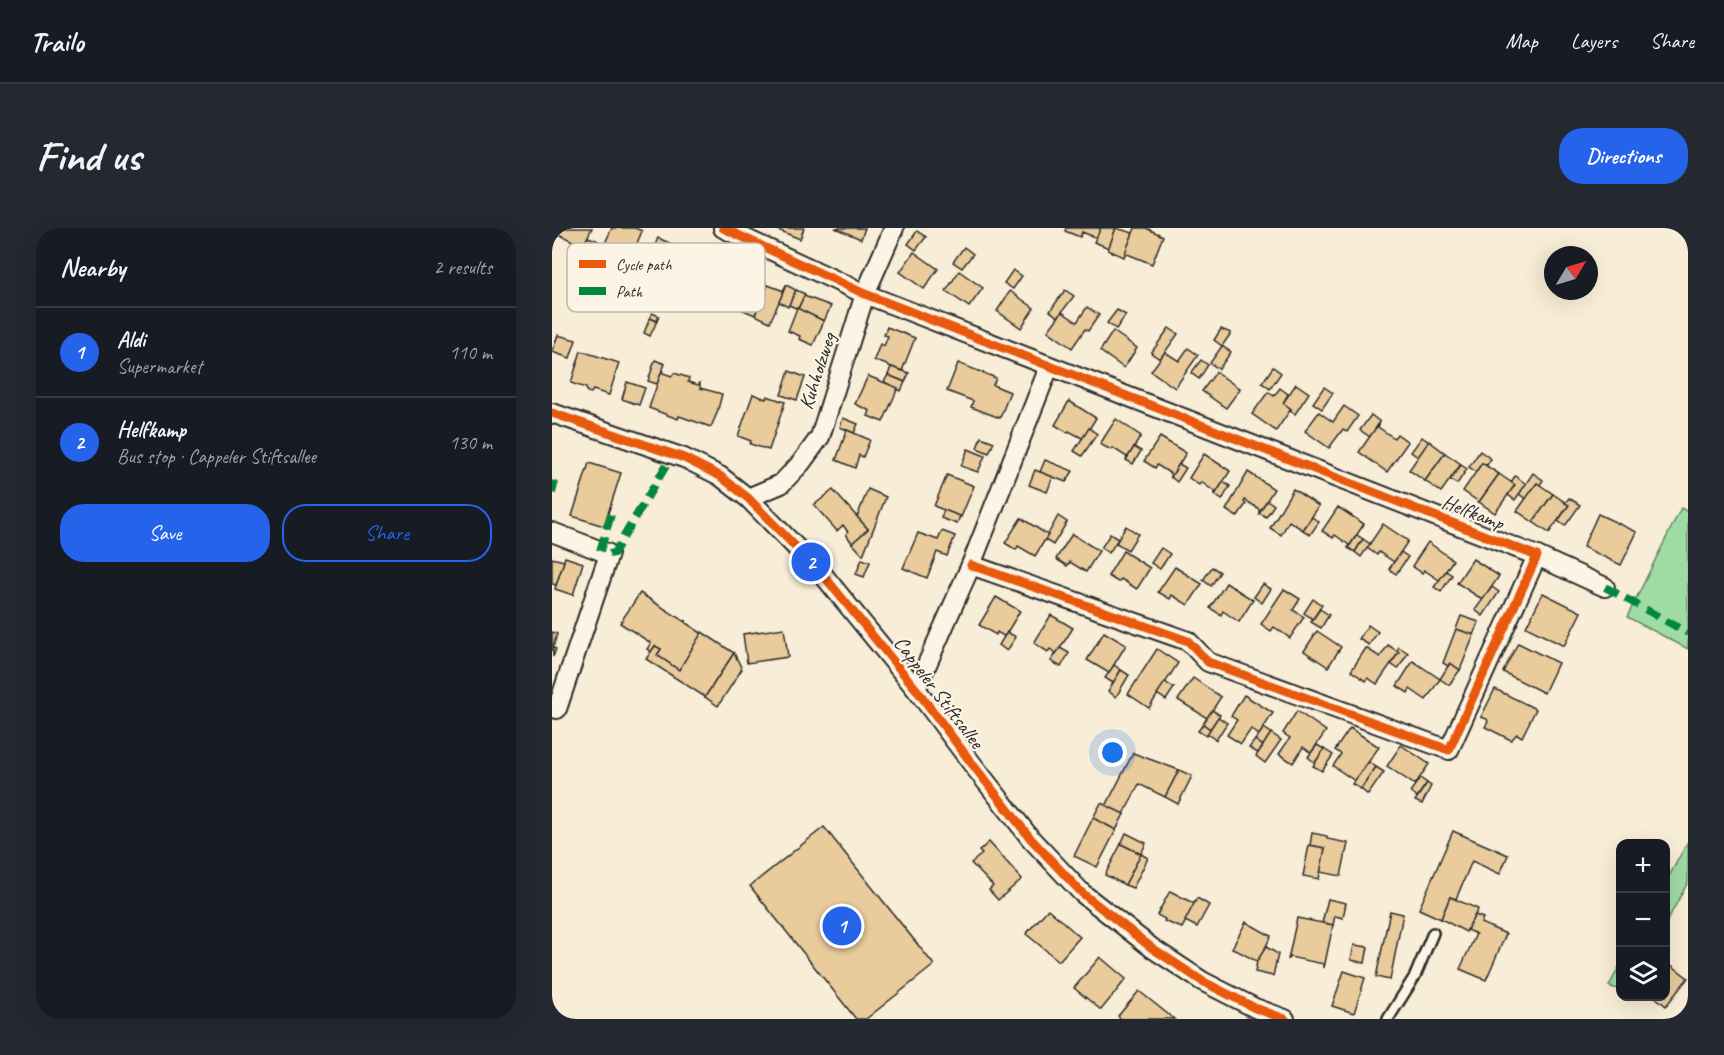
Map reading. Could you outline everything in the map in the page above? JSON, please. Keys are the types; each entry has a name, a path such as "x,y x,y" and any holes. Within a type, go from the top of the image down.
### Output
{"street":[{"name":"Helfkamp","path":"723,228 755,243"},
{"name":"Kuhholzweg","path":"748,498 781,484 801,463 820,437 865,294 894,228"},
{"name":"Helfkamp","path":"765,248 865,294 1537,556 1605,587"},
{"path":"916,689 971,565 1049,367"},
{"name":"Cappeler Stiftsallee","path":"552,412 684,458 720,476 748,498 824,576 916,689 1031,839 1082,893 1152,948 1202,981 1255,1008 1285,1019"},
{"path":"552,532 609,554 555,708"},
{"path":"971,565 1188,641 1208,662 1449,750 1537,556"}],"lane":[{"path":"1388,1019 1419,968 1433,933"}],"green space":[{"path":"1681,508 1688,512 1688,649 1627,617"},
{"path":"1688,841 1688,882 1670,916 1670,893 1670,875"},
{"path":"1616,973 1616,989 1609,986"}],"building":[{"path":"559,228 592,228 584,243 577,243 556,233"},
{"path":"612,228 635,228 642,231 637,243 605,243"},
{"path":"773,228 804,228 800,239"},
{"path":"835,228 865,228 861,239"},
{"path":"1066,228 1101,228 1097,238 1082,232 1080,237 1065,231"},
{"path":"1101,228 1116,228 1109,248 1094,242"},
{"path":"1116,228 1133,233 1124,257 1108,250"},
{"path":"1135,228 1146,228 1163,236 1152,264 1125,253"},
{"path":"917,231 926,237 916,250 908,244"},
{"path":"588,237 596,240 595,243 585,243"},
{"path":"658,238 669,243 656,243"},
{"path":"964,247 973,254 962,268 953,262"},
{"path":"914,252 938,269 924,289 900,272"},
{"path":"1013,270 1022,276 1013,289 1004,283"},
{"path":"959,271 983,288 969,307 946,291"},
{"path":"768,285 784,291 770,322 755,315 756,312 765,312 765,292"},
{"path":"786,285 796,290 788,307 779,302"},
{"path":"796,290 805,294 798,309 789,305"},
{"path":"1065,290 1074,296 1058,317 1050,311"},
{"path":"1010,291 1034,308 1021,328 997,311"},
{"path":"804,296 831,306 824,321 798,309"},
{"path":"1087,307 1099,315 1088,331 1085,329 1072,348 1048,331 1062,312 1077,322"},
{"path":"797,308 824,321 813,345 788,331"},
{"path":"1117,310 1126,315 1116,329 1107,323"},
{"path":"652,313 659,316 657,321 650,318"},
{"path":"650,318 657,321 650,336 644,333"},
{"path":"887,327 915,338 902,371 874,360 880,344 884,346 888,336 884,335"},
{"path":"1169,328 1178,334 1160,359 1151,353"},
{"path":"1221,329 1231,333 1222,346 1214,340"},
{"path":"1113,331 1137,348 1124,368 1100,351"},
{"path":"558,335 576,340 570,358 552,352"},
{"path":"1222,346 1231,352 1219,369 1210,363"},
{"path":"1188,348 1198,355 1175,388 1151,371 1165,352 1179,361"},
{"path":"581,351 619,363 609,395 593,390 591,393 587,392 586,388 571,383"},
{"path":"655,360 665,364 657,384 648,381"},
{"path":"1201,360 1208,365 1199,379 1191,373"},
{"path":"958,363 996,378 993,385 1010,392 1000,418 971,407 973,401 947,391"},
{"path":"891,367 909,373 905,382 888,375"},
{"path":"1273,367 1281,373 1270,389 1262,383"},
{"path":"662,370 663,373 672,376 674,373 689,378 688,382 698,385 700,383 700,388 722,394 711,427 679,416 678,419 649,408"},
{"path":"789,371 805,377 797,400 781,395"},
{"path":"1216,372 1240,389 1226,408 1202,391"},
{"path":"888,375 905,382 901,391 884,382"},
{"path":"868,376 898,388 883,422 868,416 870,411 855,404"},
{"path":"627,382 645,388 639,405 622,399"},
{"path":"1296,384 1309,393 1295,414 1283,403"},
{"path":"1324,387 1333,393 1322,409 1313,403"},
{"path":"1280,388 1288,394 1283,403 1291,409 1276,431 1252,414 1268,392 1274,396"},
{"path":"753,394 785,402 769,450 750,444 751,441 738,436"},
{"path":"1069,401 1096,418 1081,442 1082,438 1055,425"},
{"path":"1344,406 1358,416 1347,432 1343,429 1329,448 1305,431 1319,412 1333,422"},
{"path":"1371,415 1380,422 1370,437 1360,430"},
{"path":"843,418 858,424 854,433 840,427"},
{"path":"1116,419 1141,436 1126,460 1127,457 1113,448 1111,450 1100,444"},
{"path":"1380,422 1378,427 1394,438 1397,434 1408,442 1387,472 1359,452"},
{"path":"1089,428 1097,434 1082,456 1074,451"},
{"path":"847,430 870,440 863,457 859,455 855,468 836,460"},
{"path":"981,437 994,442 989,453 977,448"},
{"path":"1160,437 1186,453 1171,477 1171,474 1157,465 1155,468 1144,461"},
{"path":"1422,437 1429,442 1418,457 1411,452"},
{"path":"1429,441 1445,453 1425,481 1409,470"},
{"path":"1134,447 1141,451 1133,464 1126,460"},
{"path":"968,449 985,456 978,472 961,466"},
{"path":"1480,451 1491,459 1487,465 1482,463 1476,472 1469,467"},
{"path":"1445,453 1461,464 1441,492 1425,481"},
{"path":"1204,454 1230,471 1215,495 1215,492 1201,482 1199,485 1189,478"},
{"path":"1045,460 1073,471 1066,482 1040,472"},
{"path":"589,463 621,473 604,526 572,516"},
{"path":"1482,463 1499,474 1479,502 1463,491"},
{"path":"1179,464 1186,468 1177,482 1171,477"},
{"path":"1461,465 1467,469 1457,484 1450,480"},
{"path":"1035,470 1053,477 1047,492 1029,485"},
{"path":"1248,472 1274,489 1259,513 1259,509 1245,500 1246,504 1237,517 1226,510"},
{"path":"1533,473 1543,480 1540,485 1537,483 1526,499 1519,494"},
{"path":"1499,474 1515,485 1495,513 1479,502"},
{"path":"947,475 974,486 961,517 934,506"},
{"path":"1515,476 1526,484 1515,500 1508,495 1515,485 1511,482"},
{"path":"1223,482 1230,486 1222,500 1215,495"},
{"path":"1537,483 1553,494 1533,522 1517,511"},
{"path":"868,489 886,497 863,555 852,543 868,529 857,517"},
{"path":"1293,489 1319,506 1303,530 1289,521 1281,535 1270,528"},
{"path":"833,490 868,529 852,543 843,525 837,531 814,505"},
{"path":"1553,494 1569,505 1549,533 1533,522"},
{"path":"1569,498 1580,505 1565,526 1558,521 1569,505 1565,503"},
{"path":"1267,500 1274,505 1266,517 1259,513"},
{"path":"1338,507 1364,524 1348,548 1349,545 1335,535 1333,538 1322,531"},
{"path":"944,510 960,516 957,524 941,518"},
{"path":"1598,514 1637,532 1621,565 1583,547"},
{"path":"1058,516 1067,522 1053,545 1045,540"},
{"path":"1312,517 1319,522 1310,535 1303,530"},
{"path":"1021,518 1048,535 1035,556 1018,546 1016,550 1005,543"},
{"path":"1383,524 1408,541 1394,562 1379,552 1377,555 1367,548"},
{"path":"1126,526 1138,534 1128,550 1116,543"},
{"path":"942,531 955,536 947,556 937,552 927,578 903,568 918,533 938,540"},
{"path":"1072,534 1099,551 1086,572 1070,562 1067,566 1056,559"},
{"path":"1110,534 1118,539 1109,553 1101,548"},
{"path":"1357,535 1363,539 1355,552 1348,548"},
{"path":"1363,539 1370,544 1361,557 1355,552"},
{"path":"1428,542 1453,560 1438,583 1439,580 1424,570 1422,573 1412,566"},
{"path":"1161,548 1170,554 1160,569 1151,563"},
{"path":"1123,551 1150,568 1137,589 1121,579 1118,582 1108,576"},
{"path":"1401,552 1408,557 1396,574 1389,569"},
{"path":"565,557 583,563 573,595 555,589"},
{"path":"552,558 564,561 556,585 552,584"},
{"path":"862,559 870,562 864,577 856,574"},
{"path":"1473,559 1499,576 1483,600 1457,583"},
{"path":"1175,567 1202,584 1188,605 1172,595 1170,599 1158,592"},
{"path":"1212,567 1220,572 1211,586 1203,580"},
{"path":"1446,571 1452,575 1441,592 1434,587"},
{"path":"1226,583 1253,600 1239,622 1223,611 1221,615 1210,608"},
{"path":"1263,584 1271,589 1262,603 1254,597"},
{"path":"1492,587 1499,592 1483,616 1475,610"},
{"path":"1284,589 1300,599 1293,610 1304,617 1290,638 1274,627 1271,631 1261,624"},
{"path":"640,593 685,622 686,620 686,623 703,634 679,670 657,655 661,649 655,646 651,652 647,649 651,643 620,623"},
{"path":"1543,593 1581,612 1564,646 1526,627"},
{"path":"996,597 1020,611 1003,639 1004,636 997,632 996,635 979,625"},
{"path":"1313,599 1322,605 1313,619 1304,613"},
{"path":"1320,609 1329,615 1321,628 1311,622"},
{"path":"1051,615 1073,628 1055,656 1056,653 1050,649 1048,652 1034,643"},
{"path":"1461,616 1479,622 1474,635 1456,629"},
{"path":"1368,625 1378,632 1369,645 1359,639"},
{"path":"784,628 788,657 747,663 743,634"},
{"path":"1456,629 1474,635 1460,670 1450,663 1448,666 1443,663"},
{"path":"1317,631 1341,647 1328,667 1304,651"},
{"path":"552,632 557,634 553,657"},
{"path":"702,632 734,653 705,697 646,659 655,646 661,649 657,655 679,670"},
{"path":"1007,632 1016,637 1007,651 999,645"},
{"path":"1104,632 1126,645 1109,673 1087,660"},
{"path":"1518,643 1558,663 1544,693 1503,672"},
{"path":"1388,645 1399,652 1377,684 1368,678 1366,681 1351,671 1366,648 1380,657"},
{"path":"1399,647 1408,653 1398,669 1391,664 1399,652 1397,651"},
{"path":"1060,648 1069,653 1061,667 1051,661"},
{"path":"1157,649 1178,663 1149,708 1128,694"},
{"path":"734,653 742,669 718,706 705,697"},
{"path":"1413,661 1440,679 1426,700 1410,689 1408,693 1397,686"},
{"path":"1450,663 1460,670 1449,685 1440,679"},
{"path":"1114,665 1121,670 1113,683 1105,678"},
{"path":"1121,670 1129,675 1116,697 1108,691"},
{"path":"1193,678 1221,697 1207,718 1178,700"},
{"path":"1165,682 1174,688 1166,700 1157,694"},
{"path":"1495,689 1536,709 1522,737 1517,734 1511,740 1485,727 1487,719 1481,717"},
{"path":"1244,695 1273,713 1259,735 1251,729 1241,744 1227,735 1237,720 1231,716"},
{"path":"1212,710 1220,715 1210,729 1203,724"},
{"path":"1297,711 1326,731 1311,753 1303,747 1293,763 1279,754 1290,738 1283,733"},
{"path":"1218,717 1227,723 1216,740 1207,734"},
{"path":"1203,724 1210,729 1206,736 1198,731"},
{"path":"1264,728 1271,733 1263,746 1255,740"},
{"path":"1350,728 1379,747 1355,781 1333,766 1341,754 1335,750"},
{"path":"1271,733 1281,740 1265,763 1256,756"},
{"path":"1255,740 1263,746 1258,753 1249,748"},
{"path":"1317,745 1324,749 1315,763 1308,757"},
{"path":"1401,745 1429,764 1415,785 1387,766"},
{"path":"1324,749 1333,755 1322,771 1313,766"},
{"path":"1133,753 1179,770 1165,797 1139,784 1124,814 1106,806"},
{"path":"1369,762 1376,767 1361,789 1352,784"},
{"path":"1376,767 1384,772 1368,795 1361,789"},
{"path":"1179,770 1192,776 1178,804 1165,797"},
{"path":"1420,778 1427,783 1417,797 1410,792"},
{"path":"1427,783 1431,786 1422,804 1415,801"},
{"path":"1101,803 1124,814 1116,830 1093,818"},
{"path":"1093,818 1116,830 1097,867 1074,856"},
{"path":"824,827 934,965 866,1019 856,1019 750,886"},
{"path":"1453,831 1508,855 1500,874 1472,861 1456,899 1450,897 1441,919 1419,909"},
{"path":"1126,833 1146,843 1141,854 1121,844"},
{"path":"1312,833 1348,843 1341,876 1320,872 1325,848 1310,845"},
{"path":"989,842 1022,879 998,900 989,890 993,886 971,863 982,854 979,851"},
{"path":"1121,844 1141,854 1125,885 1105,875"},
{"path":"1309,845 1325,848 1319,879 1303,876"},
{"path":"1141,854 1148,858 1133,888 1125,885"},
{"path":"1170,891 1195,904 1182,928 1164,921 1165,919 1157,915"},
{"path":"1450,897 1478,909 1466,932 1441,919"},
{"path":"1197,898 1209,905 1197,927 1185,921"},
{"path":"1328,899 1346,903 1343,918 1335,916 1333,925 1322,923"},
{"path":"1048,909 1080,937 1059,961 1026,934"},
{"path":"1390,911 1403,914 1390,980 1376,977"},
{"path":"1475,915 1483,918 1481,923 1506,934 1486,980 1460,969 1476,934 1467,930"},
{"path":"1297,918 1333,925 1324,968 1324,964 1290,957 1288,960"},
{"path":"1246,922 1271,936 1258,962 1232,948"},
{"path":"1354,945 1368,947 1365,963 1351,960"},
{"path":"1266,947 1278,954 1273,976 1255,972 1257,961"},
{"path":"1100,957 1126,979 1101,1010 1074,988"},
{"path":"1670,964 1688,978 1670,1001"},
{"path":"1344,971 1365,978 1354,1013 1332,1006"},
{"path":"1139,991 1174,1019 1121,1019 1118,1016"},
{"path":"1660,1001 1670,1001 1666,1006"}],"marked path":[{"path":"609,554 614,553 673,454"},
{"path":"552,493 555,481"},
{"path":"600,551 613,508"},
{"path":"1605,587 1688,633"}],"cycle path":[{"path":"723,228 755,243"},
{"path":"765,248 865,294 1537,556 1449,750 1208,662 1188,641 971,565"},
{"path":"552,413 684,458 720,476 748,498 824,576 916,689 1031,839 1082,893 1152,948 1202,981 1255,1008 1285,1019"}],"place":[{"name":"Helfkamp","path":"811,562"},
{"name":"Aldi","path":"842,926"}]}
